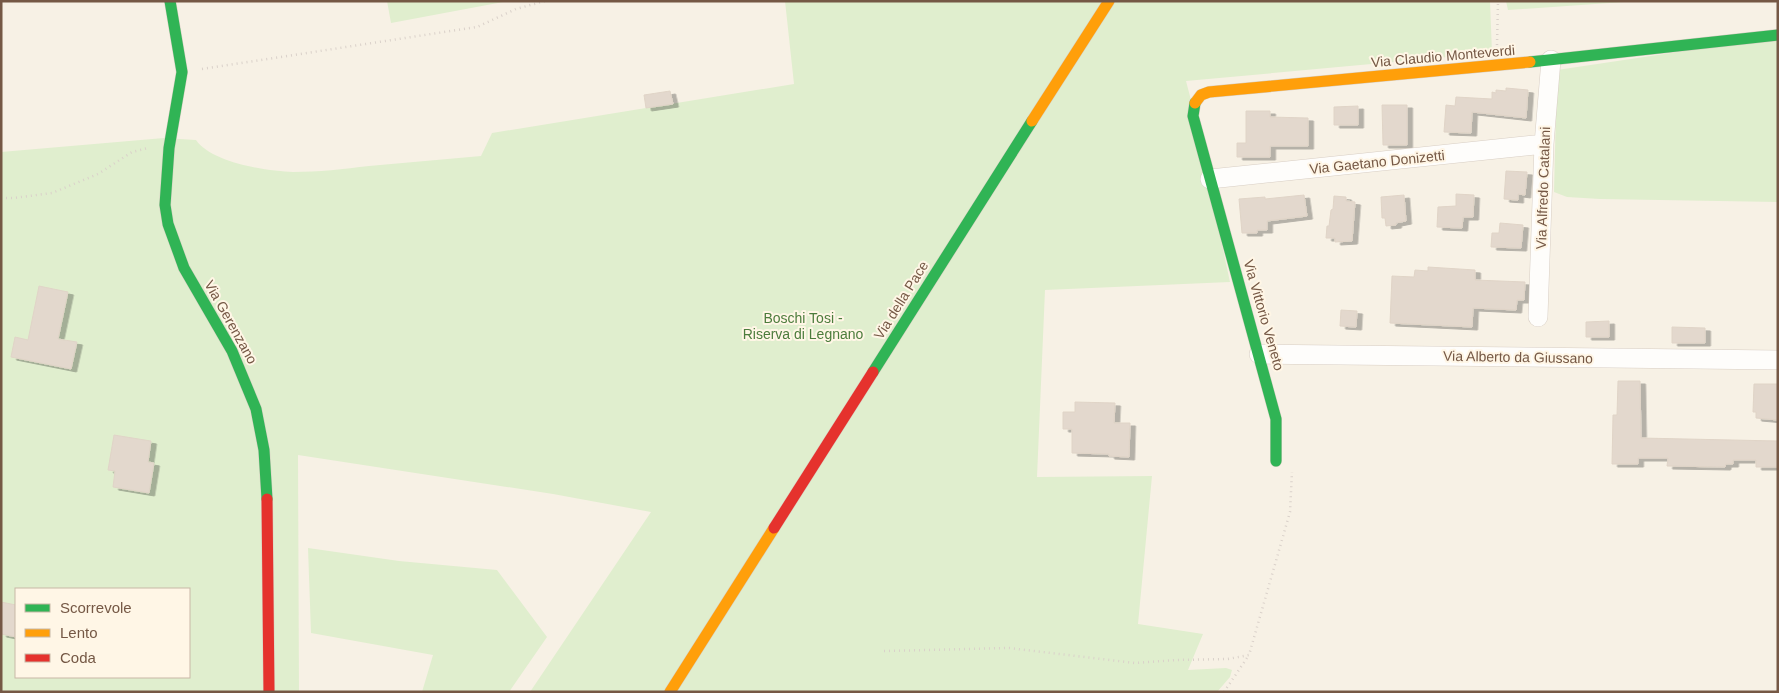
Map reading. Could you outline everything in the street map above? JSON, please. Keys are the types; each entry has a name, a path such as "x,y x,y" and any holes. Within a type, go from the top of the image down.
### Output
{"street":[{"name":"Via Gerenzano","path":"170,1 182,72 169,148 165,205 168,224 184,268 232,350 256,410 268,481 269,692"},
{"name":"Via della Pace","path":"670,692 1109,1"},
{"name":"Via Claudio Monteverdi","path":"1210,179 1193,116 1194,103 1203,94 1496,66 1778,35"},
{"name":"Via Alfredo Catalani","path":"1538,317 1544,144 1551,60"},
{"name":"Via Gaetano Donizetti","path":"1210,179 1544,144"},
{"name":"Via Vittorio Veneto","path":"1210,179 1276,419 1276,461"},
{"name":"Via Alberto da Giussano","path":"1259,354 1778,360"}],"path":[{"path":"182,72 477,27 516,9 545,1"},
{"path":"1496,66 1498,1"},
{"path":"1,198 14,198 52,192 98,174 132,152 158,146 169,148"},
{"path":"1224,692 1249,655 1290,512 1293,482 1292,467"},
{"path":"884,651 1009,648 1135,663 1228,659 1249,655"}],"green space":[{"path":"387,1 503,1 503,2 391,23"},
{"name":"Boschi Tosi - Riserva di Legnano","path":"785,1 1490,1 1492,53 1186,81 1230,282 1045,290 1037,477 1152,476 1138,624 1203,634 1188,670 1226,668 1232,670 1230,677 1217,692 530,692 651,512 553,494 298,455 299,692 1,692 1,152 164,138 196,140 214,155 227,160 255,168 293,172 481,156 492,133 794,84"},
{"path":"1506,1 1638,1 1508,10"},
{"path":"1778,37 1778,202 1600,199 1567,197 1554,192 1557,70"},
{"path":"308,548 399,561 497,570 547,637 509,692 422,692 433,655 311,633"}],"building":[{"path":"1506,88 1528,90 1526,118 1472,112 1471,133 1444,132 1446,105 1455,106 1456,97 1492,99 1492,92 1496,93 1496,90 1506,91"},
{"path":"670,91 673,104 646,108 644,95"},
{"path":"1382,105 1407,105 1407,145 1383,145"},
{"path":"1358,106 1358,125 1334,125 1334,107"},
{"path":"1246,111 1270,111 1270,117 1308,118 1308,146 1270,146 1270,157 1237,157 1237,143 1246,143"},
{"path":"1506,171 1527,172 1525,195 1518,194 1518,200 1504,199"},
{"path":"1456,194 1474,195 1473,217 1463,217 1462,228 1437,227 1438,207 1456,206"},
{"path":"1304,195 1307,216 1267,221 1267,230 1257,230 1257,233 1242,233 1239,199 1265,197 1265,199"},
{"path":"1404,195 1406,221 1386,226 1385,218 1382,218 1381,197"},
{"path":"1334,196 1346,197 1346,201 1355,202 1352,241 1335,242 1335,238 1326,238"},
{"path":"1500,223 1523,225 1521,248 1491,247 1492,233 1499,233"},
{"path":"1428,267 1475,270 1475,280 1525,282 1524,300 1517,300 1516,310 1473,308 1472,327 1390,323 1392,276 1414,277 1415,270 1428,271"},
{"path":"39,286 68,292 58,339 77,342 71,369 11,357 15,337 28,340"},
{"path":"1341,310 1357,311 1356,327 1340,326"},
{"path":"1609,321 1609,337 1586,337 1586,322"},
{"path":"1672,327 1705,328 1705,343 1672,343"},
{"path":"1618,381 1640,381 1641,438 1778,441 1778,467 1756,467 1756,460 1733,460 1733,464 1726,464 1725,467 1667,466 1668,458 1638,458 1638,464 1612,464 1613,415 1617,415"},
{"path":"1754,384 1778,384 1778,420 1756,418 1756,412 1753,412"},
{"path":"1075,402 1115,403 1114,423 1130,423 1129,457 1109,456 1109,454 1072,453 1072,429 1063,429 1063,412 1075,412"},
{"path":"114,435 151,441 148,462 154,463 149,493 113,487 115,471 108,470"},
{"path":"1,602 15,605 15,637 1,634"}],"traffic: fast":[{"path":"170,1 182,72 169,148 165,205 168,224 184,268 232,351 256,409 264,450 267,499"},
{"path":"1530,62 1778,35"},
{"path":"1195,103 1193,116 1276,419 1276,461"},
{"path":"873,372 1032,121"}],"traffic: slow":[{"path":"1032,121 1109,1"},
{"path":"1195,103 1201,95 1209,92 1530,62"},
{"path":"670,692 774,528"}],"traffic: jam":[{"path":"774,528 873,372"},
{"path":"267,499 269,692"}]}
